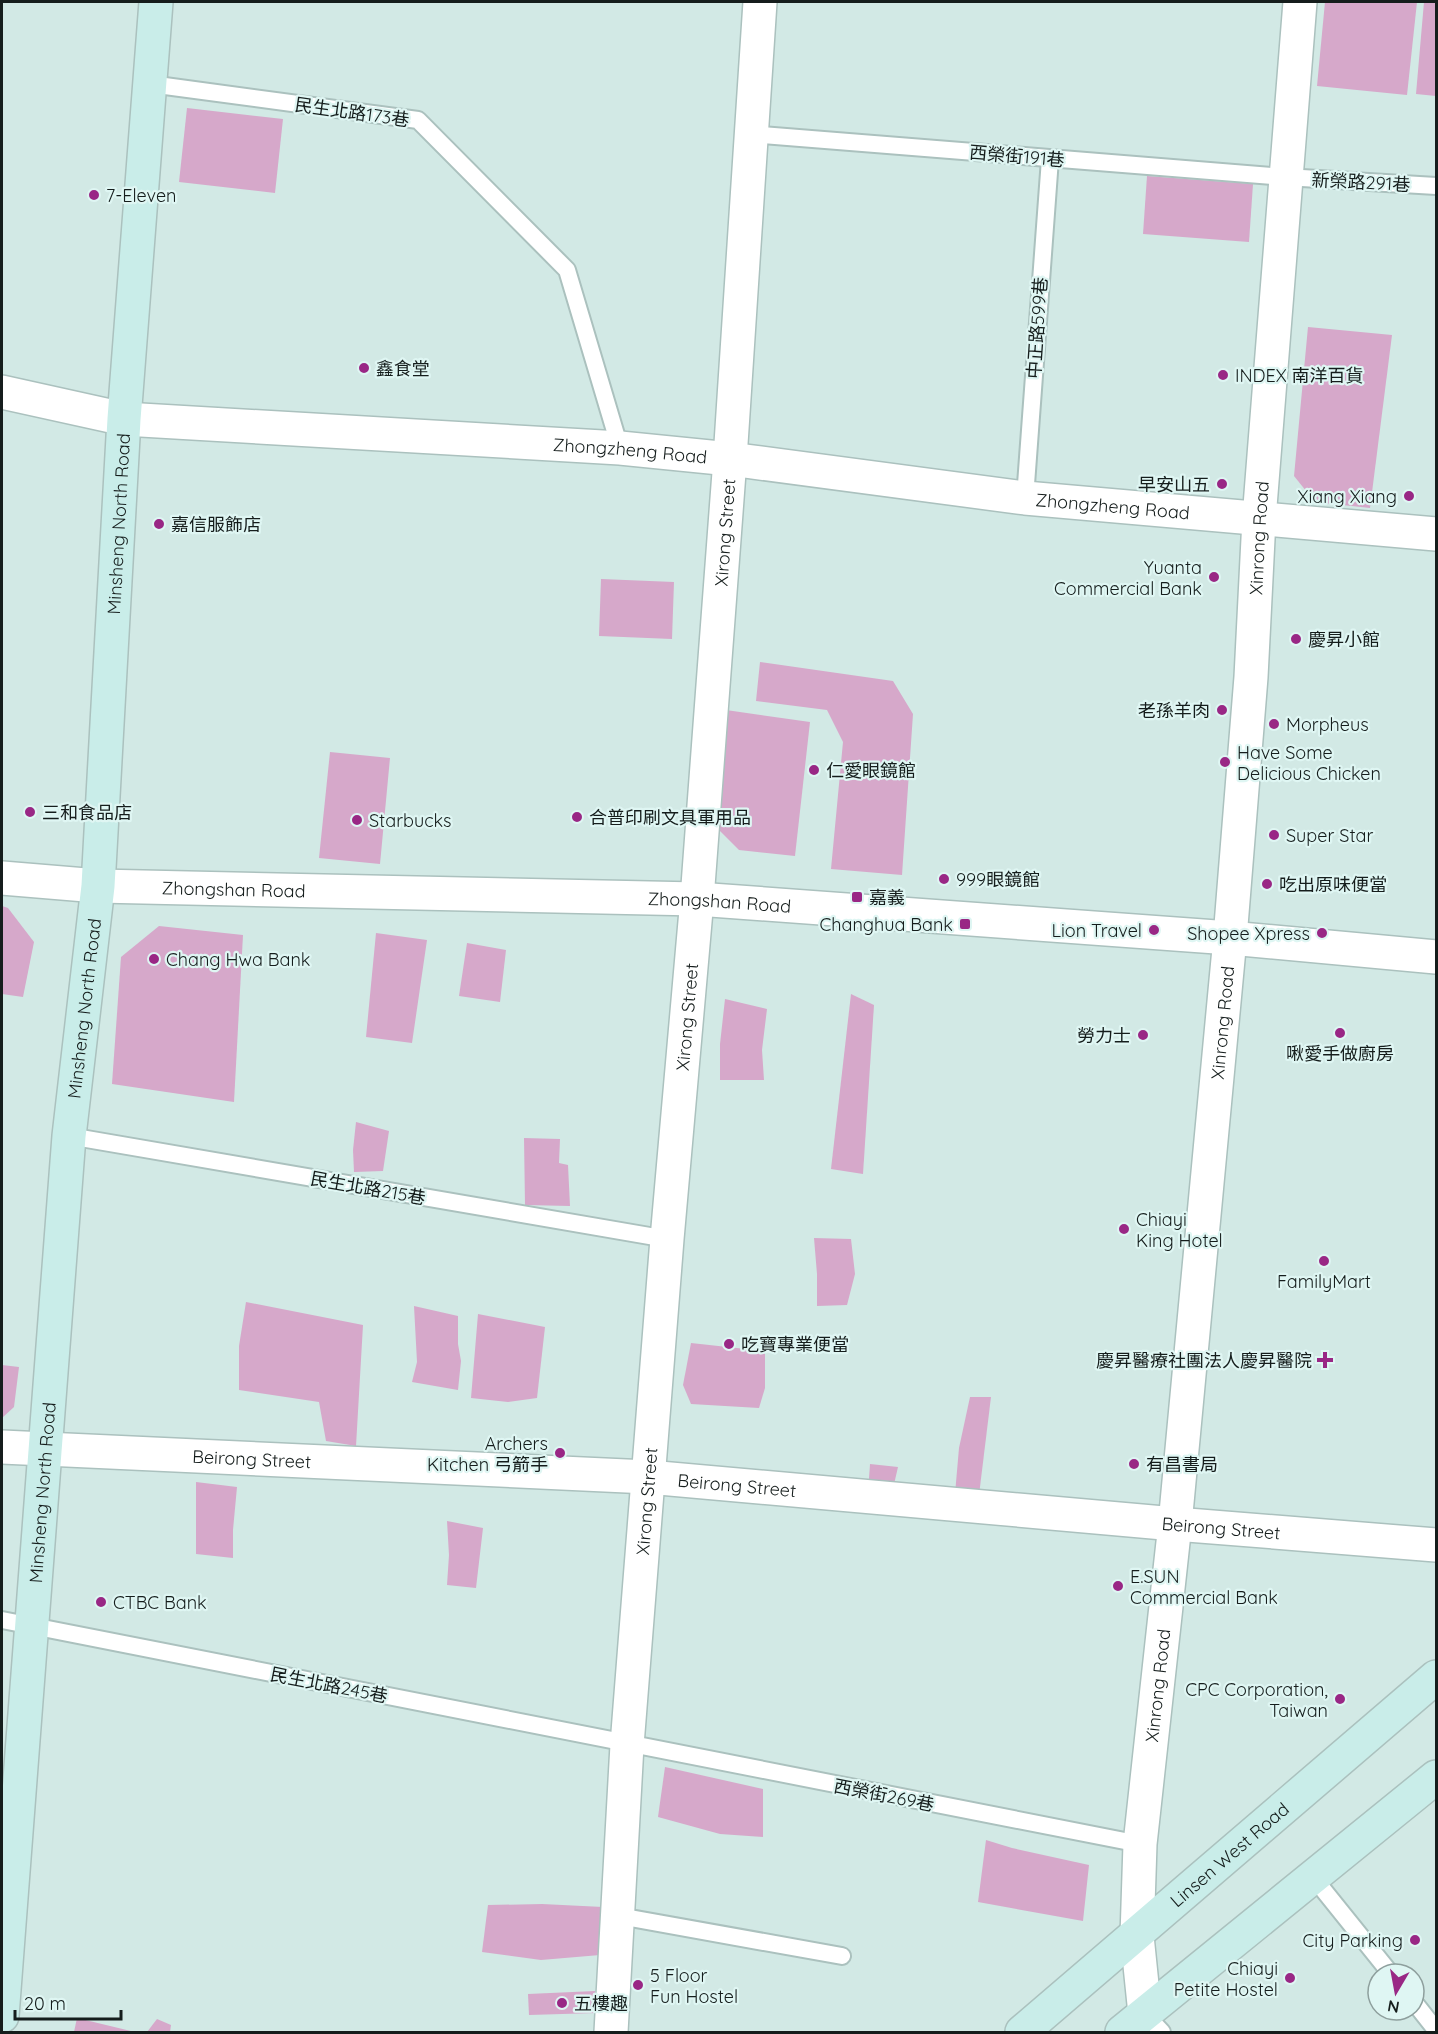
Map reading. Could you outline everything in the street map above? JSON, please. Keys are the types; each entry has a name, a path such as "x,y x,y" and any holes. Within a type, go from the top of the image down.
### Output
{"main road":[{"name":"Minsheng North Road","path":"2,2016 16,1623 45,1450 69,1136 98,886 124,419 156,2"},
{"name":"Linsen West Road","path":"1022,2032 1137,1936 1437,1677"},
{"path":"1143,2026 1313,1877 1437,1777"}],"street":[{"name":"Xirong Street","path":"611,2032 627,1744 667,1239 697,899 730,459 760,2"},
{"name":"Xinrong Road","path":"1143,2026 1137,1936 1140,1844 1175,1524 1230,939 1251,677 1259,519 1299,2"},
{"name":"Zhongzheng Road","path":"2,392 124,419 620,448 730,459 1025,498 1437,534"},
{"name":"Zhongshan Road","path":"2,878 98,886 697,899 1437,957"},
{"name":"Beirong Street","path":"2,1447 648,1478 1437,1545"}],"lane":[{"name":"民生北路173巷","path":"150,84 418,120 567,270 620,448"},
{"name":"西榮街191巷","path":"750,134 1285,177"},
{"name":"中正路599巷","path":"1025,498 1050,159"},
{"name":"新榮路291巷","path":"1285,177 1437,186"},
{"name":"民生北路215巷","path":"69,1136 667,1239"},
{"name":"民生北路245巷","path":"16,1623 627,1744"},
{"name":"西榮街269巷","path":"627,1744 1140,1844"},
{"path":"1313,1877 1381,1962"},
{"path":"619,1916 842,1956"},
{"path":"1426,2017 1437,2030"}],"building":[{"path":"1325,2 1417,2 1407,95 1317,86"},
{"path":"1424,2 1436,2 1436,96 1416,94"},
{"path":"187,108 283,119 275,193 179,182"},
{"path":"1147,176 1253,184 1249,242 1143,234"},
{"path":"1308,327 1392,335 1370,508 1315,502 1294,476"},
{"path":"601,579 674,582 672,639 599,636"},
{"path":"760,662 893,681 913,714 902,875 831,869 843,742 827,710 756,701"},
{"path":"726,710 810,722 795,856 739,850 714,825"},
{"path":"330,752 390,758 380,864 319,858"},
{"path":"2,906 8,908 34,942 23,997 2,994"},
{"path":"159,926 243,935 234,1102 112,1084 121,957"},
{"path":"376,933 427,940 412,1043 366,1037"},
{"path":"467,943 506,950 500,1002 459,996"},
{"path":"851,994 874,1005 863,1174 831,1169"},
{"path":"725,999 767,1009 762,1050 764,1080 720,1080 720,1044"},
{"path":"356,1122 389,1131 383,1171 354,1172 353,1150"},
{"path":"524,1138 560,1139 559,1163 568,1165 570,1206 525,1205"},
{"path":"814,1238 851,1239 855,1274 847,1305 817,1306"},
{"path":"246,1302 363,1325 356,1446 326,1441 319,1402 239,1390 239,1346"},
{"path":"414,1306 458,1316 458,1344 461,1361 458,1390 412,1382 417,1362"},
{"path":"478,1314 545,1327 537,1398 508,1402 471,1398"},
{"path":"691,1343 765,1351 765,1388 759,1408 691,1404 683,1385"},
{"path":"2,1365 19,1367 14,1407 2,1418"},
{"path":"970,1397 991,1397 979,1495 955,1494 959,1448"},
{"path":"870,1464 898,1467 892,1493 868,1494"},
{"path":"196,1482 237,1487 233,1558 196,1554"},
{"path":"447,1521 483,1528 476,1588 447,1585 449,1555"},
{"path":"665,1767 763,1789 763,1837 720,1834 658,1817"},
{"path":"986,1840 1089,1865 1083,1921 978,1902"},
{"path":"542,1904 603,1907 600,1955 541,1960 482,1952 488,1905"},
{"name":"五樓趣","path":"595,1991 596,2013 529,2015 528,1994"},
{"path":"77,2018 135,2032 74,2032"},
{"path":"157,2019 171,2025 170,2032 147,2032"}],"place":[{"name":"7-Eleven","path":"94,195"},
{"name":"鑫食堂","path":"364,368"},
{"name":"INDEX 南洋百貨","path":"1223,375"},
{"name":"早安山五","path":"1222,484"},
{"name":"Xiang Xiang","path":"1409,496"},
{"name":"嘉信服飾店","path":"159,524"},
{"name":"Yuanta Commercial Bank","path":"1214,577"},
{"name":"慶昇小館","path":"1296,639"},
{"name":"老孫羊肉","path":"1222,710"},
{"name":"Morpheus","path":"1274,724"},
{"name":"Have Some Delicious Chicken","path":"1225,762"},
{"name":"仁愛眼鏡館","path":"814,770"},
{"name":"三和食品店","path":"30,812"},
{"name":"合普印刷文具軍用品","path":"577,817"},
{"name":"Starbucks","path":"357,820"},
{"name":"Super Star","path":"1274,835"},
{"name":"999眼鏡館","path":"944,879"},
{"name":"吃出原味便當","path":"1267,884"},
{"name":"嘉義","path":"857,897"},
{"name":"Changhua Bank","path":"965,924"},
{"name":"Lion Travel","path":"1154,930"},
{"name":"Shopee Xpress","path":"1322,933"},
{"name":"Chang Hwa Bank","path":"154,959"},
{"name":"啾愛手做廚房","path":"1340,1033"},
{"name":"勞力士","path":"1143,1035"},
{"name":"Chiayi King Hotel","path":"1124,1229"},
{"name":"FamilyMart","path":"1324,1261"},
{"name":"吃寶專業便當","path":"729,1344"},
{"name":"慶昇醫療社團法人慶昇醫院","path":"1325,1360"},
{"name":"Archers Kitchen 弓箭手","path":"560,1453"},
{"name":"有昌書局","path":"1134,1464"},
{"name":"E.SUN Commercial Bank","path":"1118,1586"},
{"name":"CTBC Bank","path":"101,1602"},
{"name":"CPC Corporation, Taiwan","path":"1340,1699"},
{"name":"City Parking","path":"1415,1940"},
{"name":"Chiayi Petite Hostel","path":"1290,1978"},
{"name":"5 Floor Fun Hostel","path":"638,1985"},
{"name":"五樓趣","path":"562,2003"}]}
